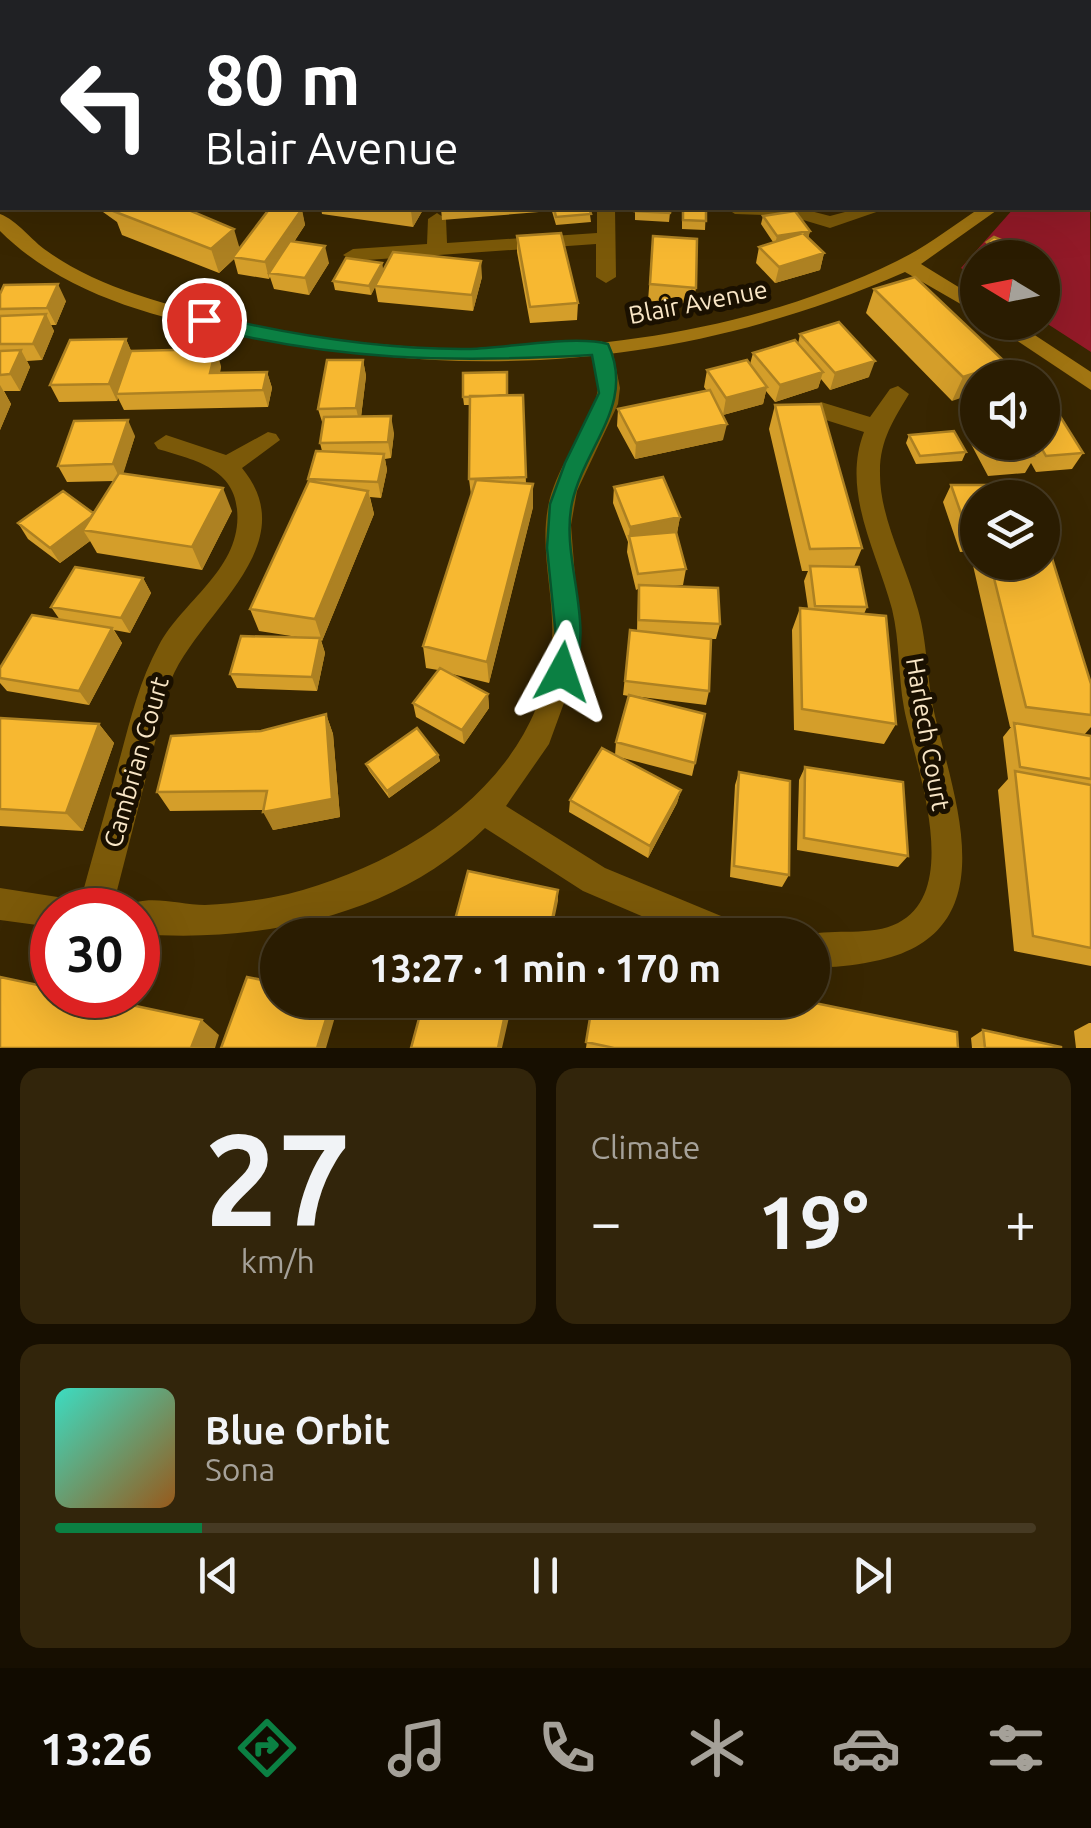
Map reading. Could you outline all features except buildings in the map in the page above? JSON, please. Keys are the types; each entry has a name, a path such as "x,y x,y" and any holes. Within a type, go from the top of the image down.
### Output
{"street":[{"path":"606,210 606,277"},
{"path":"772,210 791,211 829,230 875,210"},
{"name":"Blair Avenue","path":"0,220 12,234 48,260 90,283 174,313 262,335 440,356 601,348 698,334 775,316 861,286 906,264 987,210"},
{"path":"437,219 438,246"},
{"path":"353,255 438,246 608,238"},
{"path":"906,264 960,297"},
{"path":"1027,340 1091,382"},
{"path":"160,918 237,917 326,904 405,870 486,812 532,743 562,672 568,637 559,548 561,504 609,393 601,348"},
{"name":"Harlech Court","path":"830,952 844,953 908,936 942,899 948,843 914,690 911,631 896,572 874,522 868,491 867,464 874,427 898,394"},
{"path":"820,410 874,427"},
{"path":"166,443 211,454 228,465 268,440"},
{"name":"Cambrian Court","path":"100,888 155,684 195,612 226,583 245,548 249,503 241,482 228,465"},
{"path":"486,812 594,880 685,918"},
{"path":"0,904 30,907"}],"shaded area":[{"path":"1012,210 1090,210 1091,352 1060,332 1060,240 986,240"}],"route":[{"path":"204,320 262,335 440,356 601,348 609,393 561,504 559,548 568,637 562,672"}]}
